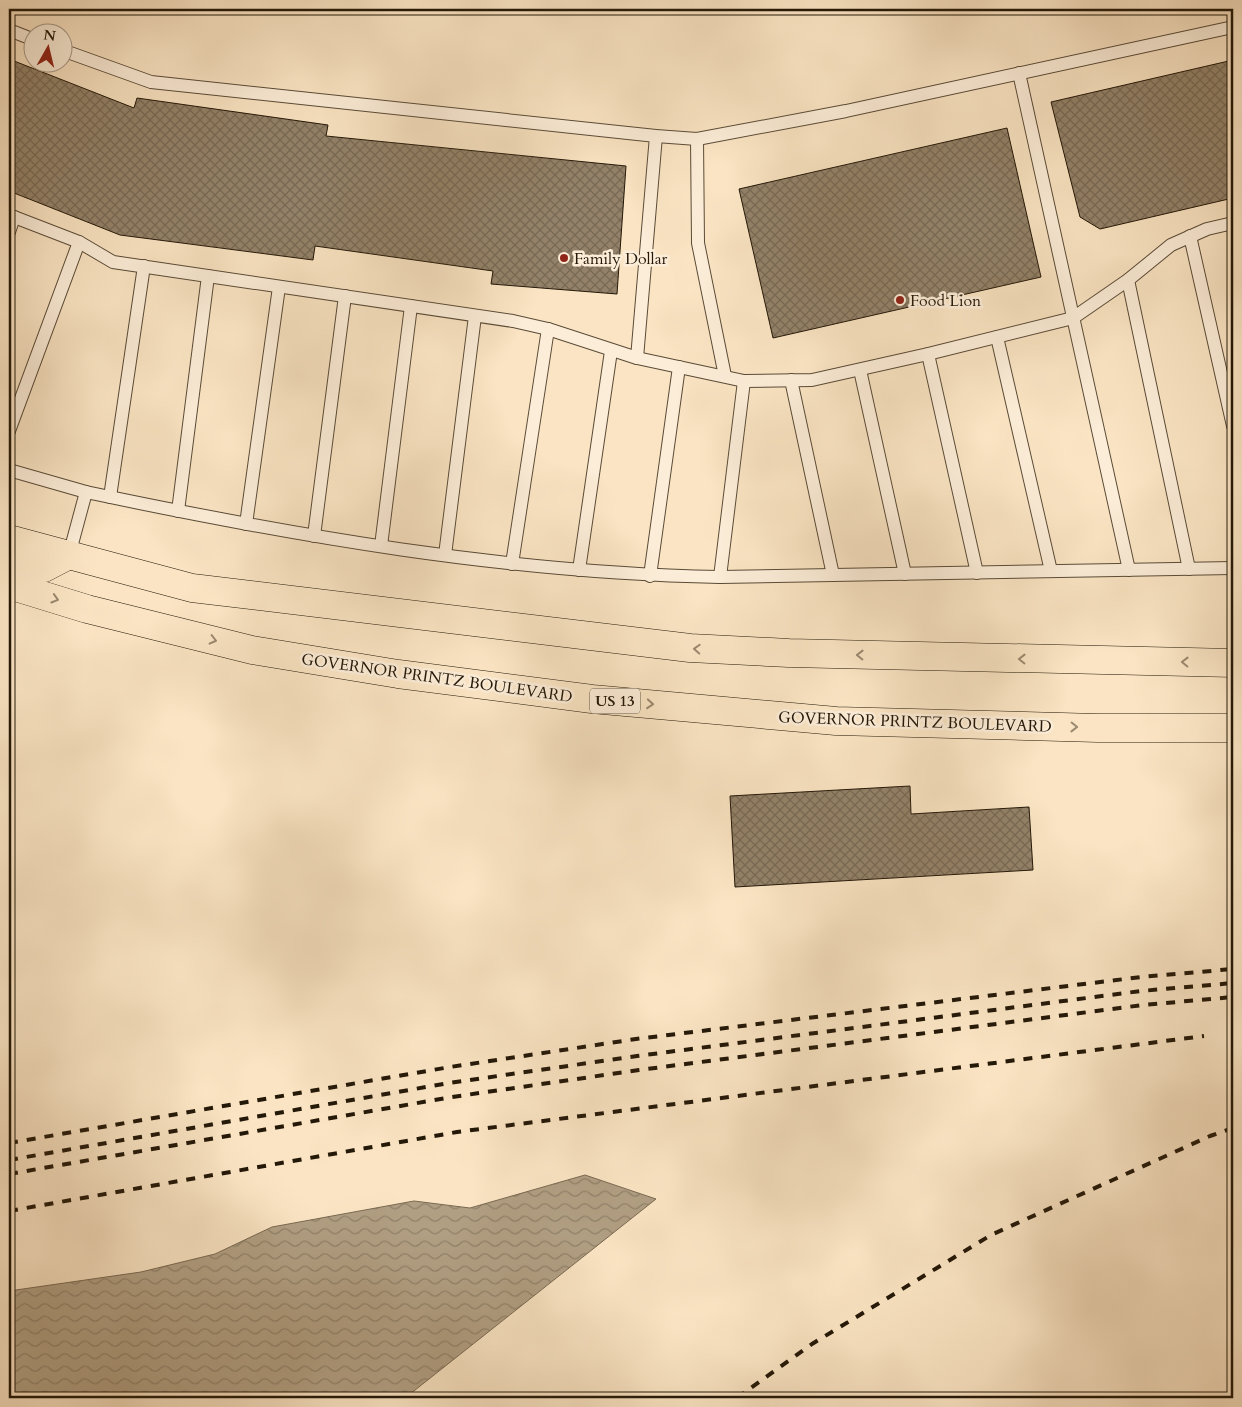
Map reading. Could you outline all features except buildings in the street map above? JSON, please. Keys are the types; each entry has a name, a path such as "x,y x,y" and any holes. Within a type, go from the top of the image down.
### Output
{"main road":[{"path":"9,539 192,588 690,648 789,653 1233,663"},
{"path":"9,561 44,568 69,555"},
{"name":"GOVERNOR PRINTZ BOULEVARD","path":"9,585 87,609 252,650 398,674 592,699 836,721 1098,728 1233,728"}],"lane":[{"path":"72,54 151,82 697,139 846,111 1233,27"},
{"path":"9,30 22,35"},
{"path":"1019,73 1129,570"},
{"path":"637,358 656,136"},
{"path":"697,139 698,242 725,376"},
{"path":"9,232 11,216 79,242 113,262 513,321 548,329 637,358 744,381 812,380 928,354 1073,318 1128,280 1171,244 1207,229 1233,223"},
{"path":"1190,236 1233,426"},
{"path":"9,431 79,242"},
{"path":"110,497 144,266"},
{"path":"178,511 208,276"},
{"path":"1128,280 1189,569"},
{"path":"246,524 279,287"},
{"path":"314,536 345,296"},
{"path":"382,546 411,306"},
{"path":"445,555 475,316"},
{"path":"512,564 548,329"},
{"path":"997,337 1051,571"},
{"path":"579,570 611,350"},
{"path":"928,354 977,573"},
{"path":"650,576 680,367"},
{"path":"860,370 905,574"},
{"path":"791,380 833,575"},
{"path":"720,577 744,381"},
{"path":"9,470 86,492 314,536 512,564 650,576 720,577 1233,568"},
{"path":"69,555 86,492"}],"water":[{"path":"585,1175 656,1199 405,1398 9,1398 9,1291 141,1272 215,1254 272,1227 414,1201 470,1208"}],"railway":[{"path":"9,1143 450,1067 636,1039 1141,977 1233,969"},
{"path":"9,1160 449,1083 637,1056 1141,991 1233,983"},
{"path":"9,1174 452,1097 639,1070 1143,1005 1233,997"},
{"path":"9,1211 457,1132 1204,1036"},
{"path":"737,1398 812,1344 991,1235 1210,1136 1233,1128"}],"place":[{"name":"Family Dollar","path":"564,258"},
{"name":"Food Lion","path":"900,300"}]}
